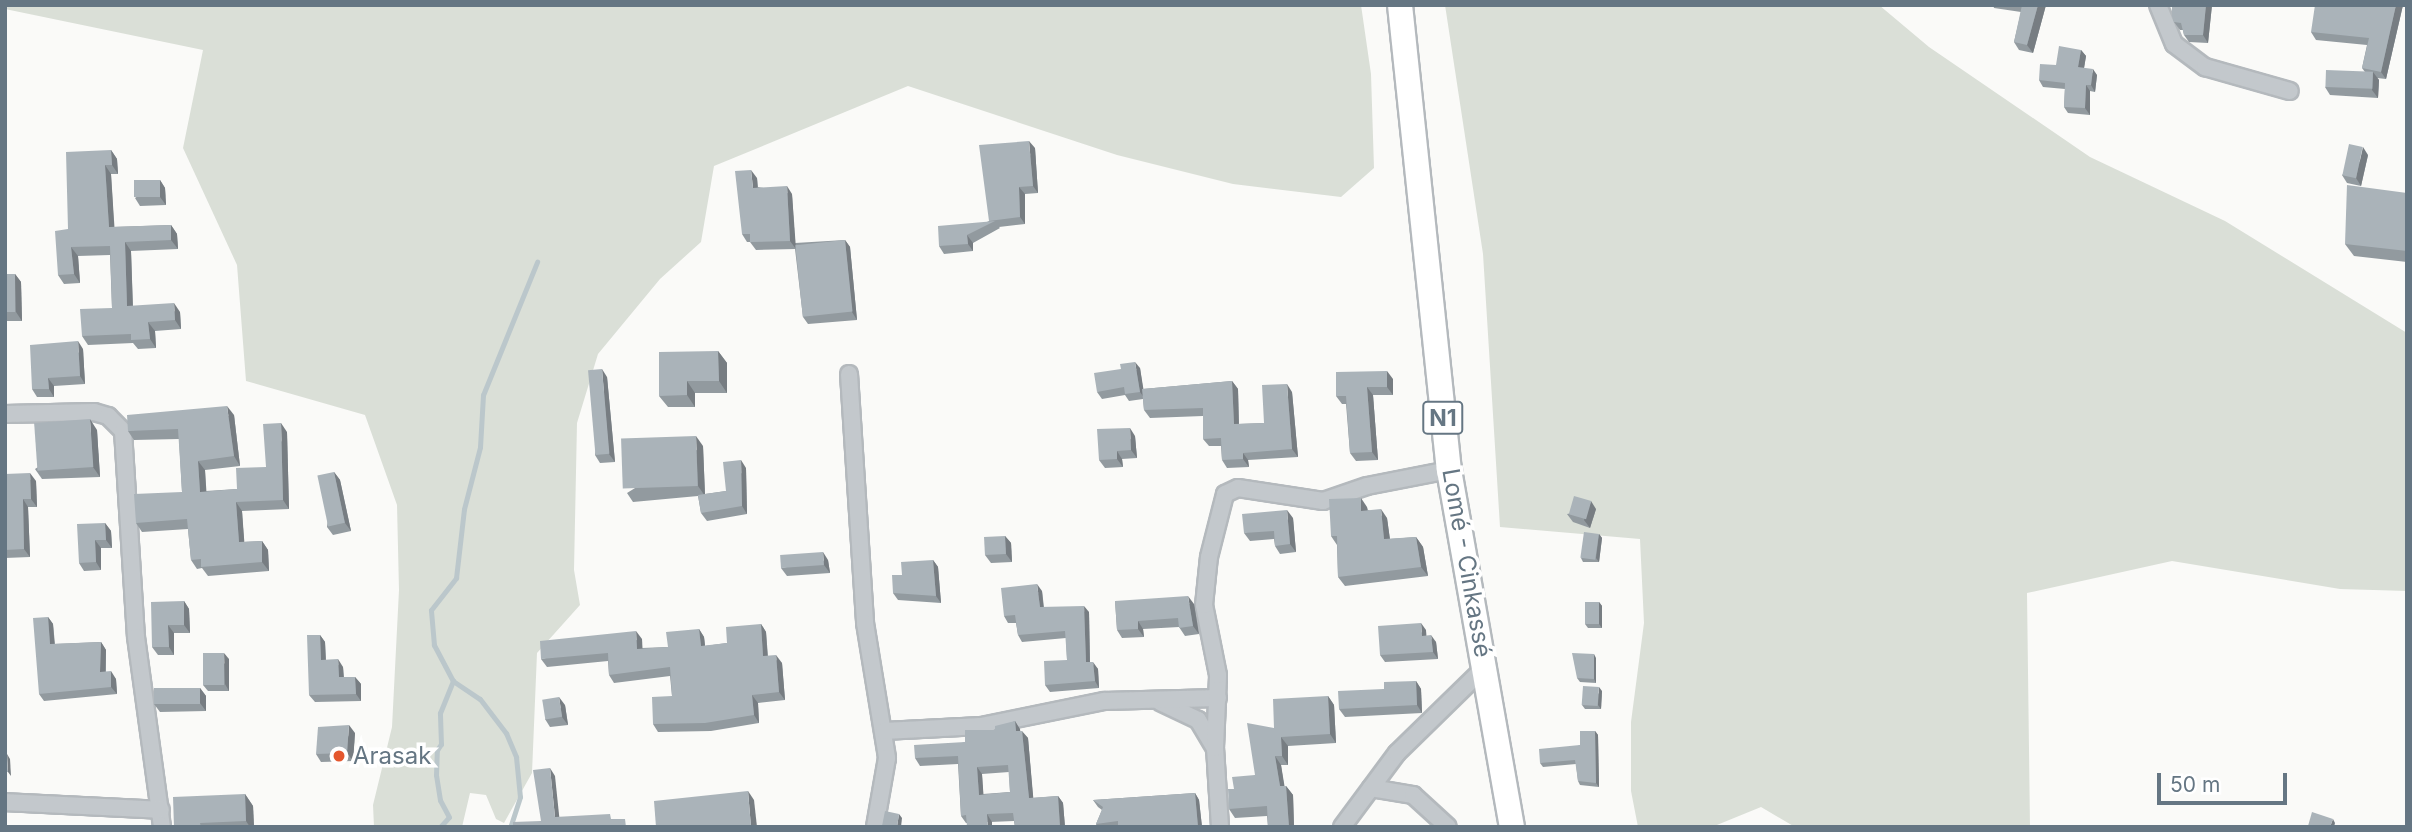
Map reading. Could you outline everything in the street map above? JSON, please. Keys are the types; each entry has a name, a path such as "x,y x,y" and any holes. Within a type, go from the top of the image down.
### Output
{"highway":[{"name":"Lomé - Cinkassé","path":"1400,5 1449,470 1486,666 1512,827"}],"street":[{"path":"2158,5 2174,44 2205,67 2290,91"},
{"path":"849,374 865,623 887,758 875,827"},
{"path":"5,414 94,412 108,415 123,431 136,637 161,818 5,802"},
{"path":"1220,827 1215,748 1219,698 1205,592 1225,494 1238,488 1322,501 1367,486 1449,470"},
{"path":"1342,827 1397,753 1486,666"},
{"path":"884,732 981,726 1061,706 1153,699 1219,698"},
{"path":"1153,699 1198,720 1215,748"},
{"path":"1371,788 1413,794 1448,827"}],"shaded area":[{"path":"5,5 1361,5 1371,74 1374,168 1341,197 1233,184 1117,155 908,86 714,166 701,242 660,279 598,354 577,423 574,570 580,605 537,653 532,773 504,823 496,819 486,795 470,793 462,827 374,827 373,805 392,727 399,590 397,505 365,415 246,381 237,265 183,148 203,50 5,9"},
{"path":"1445,5 1879,5 1929,47 2090,157 2225,221 2407,333 2407,591 2340,589 2172,561 2027,593 2030,827 1795,827 1761,807 1712,827 1638,827 1631,791 1631,722 1644,623 1640,539 1500,527 1483,254"}],"building":[{"path":"2022,5 2038,5 2027,45 2014,42"},
{"path":"2172,5 2206,5 2203,35 2184,35 2181,23 2174,22"},
{"path":"2315,5 2396,5 2381,72 2362,68 2369,38 2311,32"},
{"path":"2059,46 2081,50 2078,67 2093,69 2091,85 2086,85 2085,108 2064,107 2065,83 2039,80 2040,64 2056,65"},
{"path":"2326,70 2373,72 2372,89 2325,87"},
{"path":"1029,141 1033,186 1019,187 1020,217 989,221 979,145"},
{"path":"2349,144 2363,147 2356,178 2342,175"},
{"path":"111,150 112,165 105,165 109,227 171,225 171,240 125,242 127,306 174,303 175,320 148,322 150,339 131,340 131,334 82,336 80,309 112,308 110,246 71,247 74,274 58,275 55,231 68,229 66,152"},
{"path":"751,170 753,188 787,186 790,241 750,242 750,234 742,234 735,171"},
{"path":"134,180 160,180 160,197 134,197"},
{"path":"2347,185 2407,193 2407,251 2345,244"},
{"path":"995,221 967,235 968,244 939,246 938,226"},
{"path":"845,240 853,312 803,317 795,245"},
{"path":"5,274 15,274 15,312 5,312"},
{"path":"78,341 80,376 48,378 49,389 32,389 30,345"},
{"path":"718,351 719,381 687,381 687,395 659,396 659,352"},
{"path":"1135,362 1140,392 1125,394 1124,387 1097,392 1094,373 1121,369 1120,364"},
{"path":"602,369 609,454 595,455 588,370"},
{"path":"1387,371 1387,387 1367,387 1372,452 1350,453 1346,396 1336,396 1336,372"},
{"path":"1232,381 1234,424 1264,423 1262,385 1287,384 1292,449 1243,453 1243,459 1222,460 1221,438 1203,439 1203,408 1144,410 1142,389"},
{"path":"227,406 234,456 198,461 200,492 237,489 236,468 266,467 263,424 281,423 283,500 236,502 239,542 262,541 262,562 201,567 201,559 191,560 187,519 136,523 134,494 182,492 178,429 128,431 127,415"},
{"path":"90,419 93,467 37,471 34,423"},
{"path":"1130,428 1131,450 1117,451 1117,459 1099,460 1097,429"},
{"path":"696,436 698,486 623,489 621,439"},
{"path":"741,460 742,506 701,513 698,495 726,491 723,462"},
{"path":"334,472 345,523 328,526 317,476"},
{"path":"30,473 31,499 23,499 24,549 5,550 5,474"},
{"path":"1574,496 1591,501 1586,519 1569,514"},
{"path":"1361,498 1361,511 1381,509 1384,539 1416,537 1421,567 1338,577 1337,536 1331,536 1329,499"},
{"path":"1287,510 1290,544 1275,546 1274,531 1244,533 1242,514"},
{"path":"105,523 106,540 95,540 96,562 79,563 77,524"},
{"path":"1584,532 1599,534 1595,560 1580,558"},
{"path":"1005,536 1006,554 985,555 984,537"},
{"path":"823,552 824,565 781,568 780,555"},
{"path":"933,560 936,596 893,593 892,575 902,575 901,562"},
{"path":"1037,584 1040,607 1084,606 1086,662 1093,662 1095,681 1045,685 1044,661 1067,660 1065,631 1018,635 1015,615 1004,616 1001,588"},
{"path":"1188,596 1193,626 1179,628 1178,618 1138,621 1138,629 1117,630 1115,601"},
{"path":"184,601 184,625 168,625 169,647 152,647 151,602"},
{"path":"1585,602 1599,602 1599,624 1585,624"},
{"path":"48,617 50,644 101,642 100,672 111,671 111,687 39,694 33,618"},
{"path":"1421,623 1422,636 1431,635 1433,652 1380,655 1378,626"},
{"path":"761,624 763,656 776,655 779,692 752,695 754,715 705,723 653,724 652,697 672,696 670,667 609,675 608,653 541,659 540,641 636,631 637,649 668,647 666,632 699,629 701,646 727,643 726,627"},
{"path":"307,635 320,635 321,660 338,659 339,677 355,677 356,694 309,695"},
{"path":"203,653 224,653 224,685 203,685"},
{"path":"1572,653 1594,654 1594,679 1577,678"},
{"path":"1416,681 1417,705 1339,709 1338,691 1384,689 1384,682"},
{"path":"1583,686 1599,687 1598,706 1582,705"},
{"path":"154,688 200,688 200,704 154,704"},
{"path":"1328,696 1330,734 1281,737 1282,756 1275,756 1280,786 1286,786 1289,827 1268,827 1267,806 1229,809 1228,789 1234,789 1232,777 1255,775 1247,723 1274,728 1273,699"},
{"path":"559,697 562,717 545,719 542,700"},
{"path":"1015,721 1016,731 1022,731 1029,798 1058,796 1060,827 1015,827 1013,813 987,814 988,827 967,827 966,815 961,816 958,756 915,758 914,745 965,742 965,730 995,730 995,726","holes":["1008,765 1010,792 979,795 977,767"]},
{"path":"349,725 347,753 316,754 318,727"},
{"path":"1580,731 1595,731 1596,783 1578,781 1575,760 1540,763 1539,749 1580,745"},
{"path":"7,754 8,772 5,772 5,755"},
{"path":"550,768 555,817 610,814 611,819 625,819 626,827 513,827 513,822 541,821 533,770"},
{"path":"748,791 751,827 656,827 654,801"},
{"path":"1195,793 1198,827 1118,827 1118,821 1096,824 1103,807 1093,800"},
{"path":"245,794 246,821 200,823 201,827 174,827 173,797"},
{"path":"885,811 899,814 897,827 882,826"},
{"path":"2312,812 2333,819 2330,827 2308,826"}],"waterway":[{"path":"440,827 449,817 440,800 436,775 437,750 441,744 440,713 453,681 434,645 431,610 456,578 464,509 480,447 483,395 537,262"},
{"path":"453,681 480,699 506,733 516,757 520,797 510,827"}],"place":[{"name":"Arasak","path":"339,756"}]}
